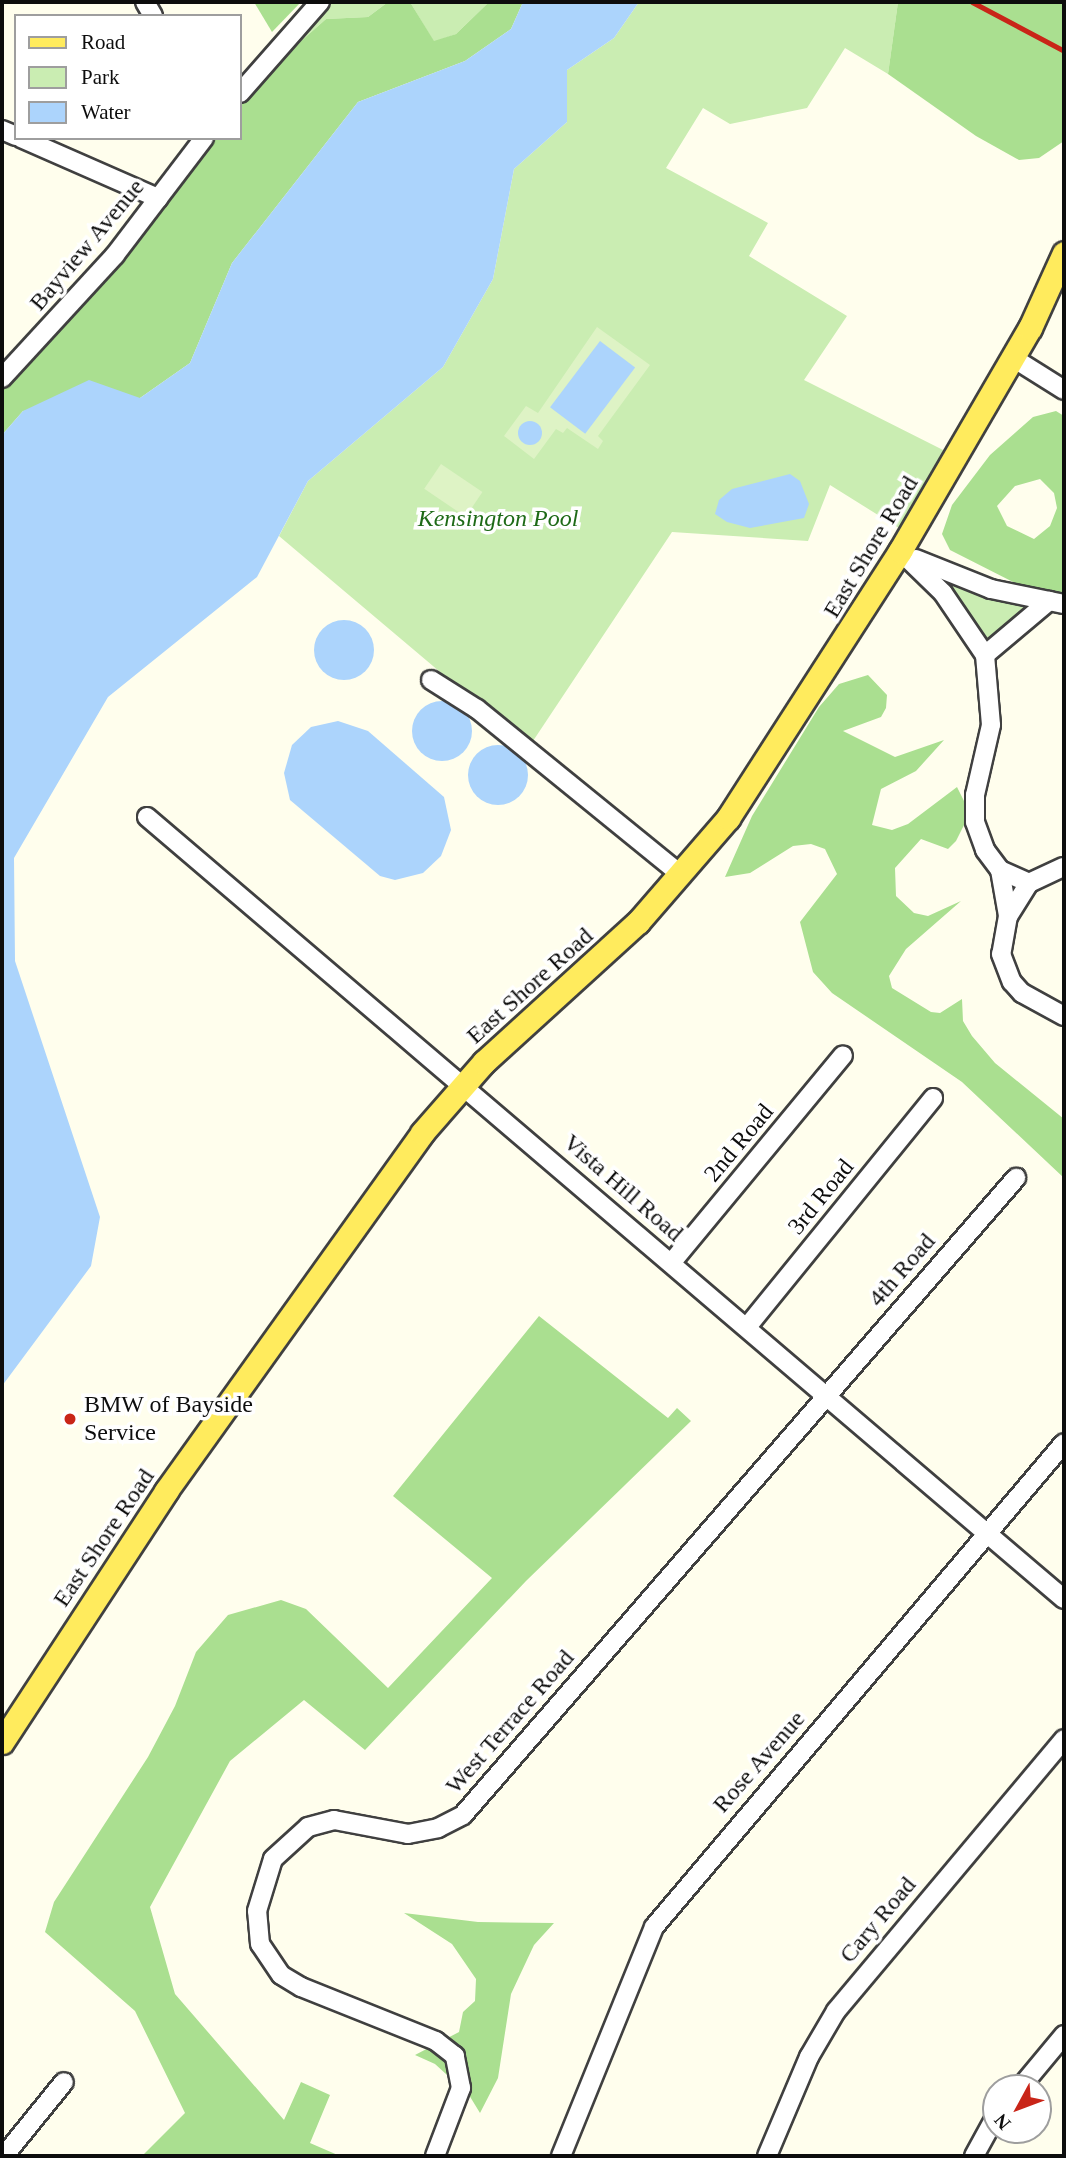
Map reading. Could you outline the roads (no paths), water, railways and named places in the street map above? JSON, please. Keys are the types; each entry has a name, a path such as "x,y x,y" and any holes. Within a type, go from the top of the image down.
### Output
{"main road":[{"name":"East Shore Road","path":"2,1742 156,1507 422,1133 463,1083 638,922 681,875 736,806 900,551 1013,358 1064,253"}],"street":[{"path":"242,91 320,2"},
{"path":"26,140 158,198"},
{"name":"Bayview Avenue","path":"2,378 74,302 202,140"},
{"path":"1013,358 1064,390"},
{"path":"900,551 975,583 1056,602"},
{"path":"900,551 943,593 985,654 991,725 975,795 975,822 985,850 1000,870 1008,916"},
{"path":"985,654 1056,602"},
{"path":"431,680 477,709 681,875"},
{"name":"Vista Hill Road","path":"147,817 463,1083 1064,1599"},
{"path":"1000,870 1025,881 1064,867"},
{"path":"1025,881 1008,916 1001,954 1012,982 1022,993 1064,1016"},
{"name":"2nd Road","path":"672,1262 843,1055"},
{"name":"3rd Road","path":"747,1327 933,1098"},
{"name":"4th Road","path":"826,1394 1016,1178"},
{"name":"West Terrace Road","path":"435,2156 461,2088 461,2074 455,2056 436,2041 301,1987 269,1961 260,1944 257,1911 273,1859 308,1826 334,1820 408,1834 438,1828 463,1815 826,1394"},
{"name":"Rose Avenue","path":"561,2156 654,1927 1064,1443"},
{"name":"Cary Road","path":"767,2156 809,2057 836,2011 1064,1739"},
{"path":"1032,2074 1064,2035"},
{"path":"4,2156 64,2082"}],"water":[{"path":"523,2 639,2 614,38 567,70 567,122 514,169 493,279 443,367 308,481 257,577 108,697 14,858 15,961 100,1217 91,1266 2,1386 2,435 23,411 89,380 140,398 190,363 232,263 358,102 465,61 511,29"},
{"path":"600,341 635,367 585,434 550,407"},
{"path":"530,421 539,424 542,433 539,442 530,445 521,442 518,433 521,424"},
{"path":"790,474 800,481 809,504 804,518 750,528 727,522 715,514 719,500 732,489"},
{"path":"344,620 361,625 369,633 374,650 369,667 361,675 344,680 327,675 319,667 314,650 319,633 327,625"},
{"path":"442,701 459,706 467,714 472,731 467,748 459,756 442,761 425,756 417,748 412,731 417,714 425,706"},
{"path":"338,721 368,731 444,797 451,830 441,856 423,873 395,880 380,876 290,800 284,773 292,745 311,727"},
{"path":"498,745 515,750 523,758 528,775 523,792 515,800 498,805 481,800 473,792 468,775 473,758 481,750"}],"railway":[{"path":"972,2 1064,51"}],"place":[{"name":"BMW of Bayside Service","path":"70,1419"}],"park label":[{"name":"Kensington Pool","path":"498,519"}]}
